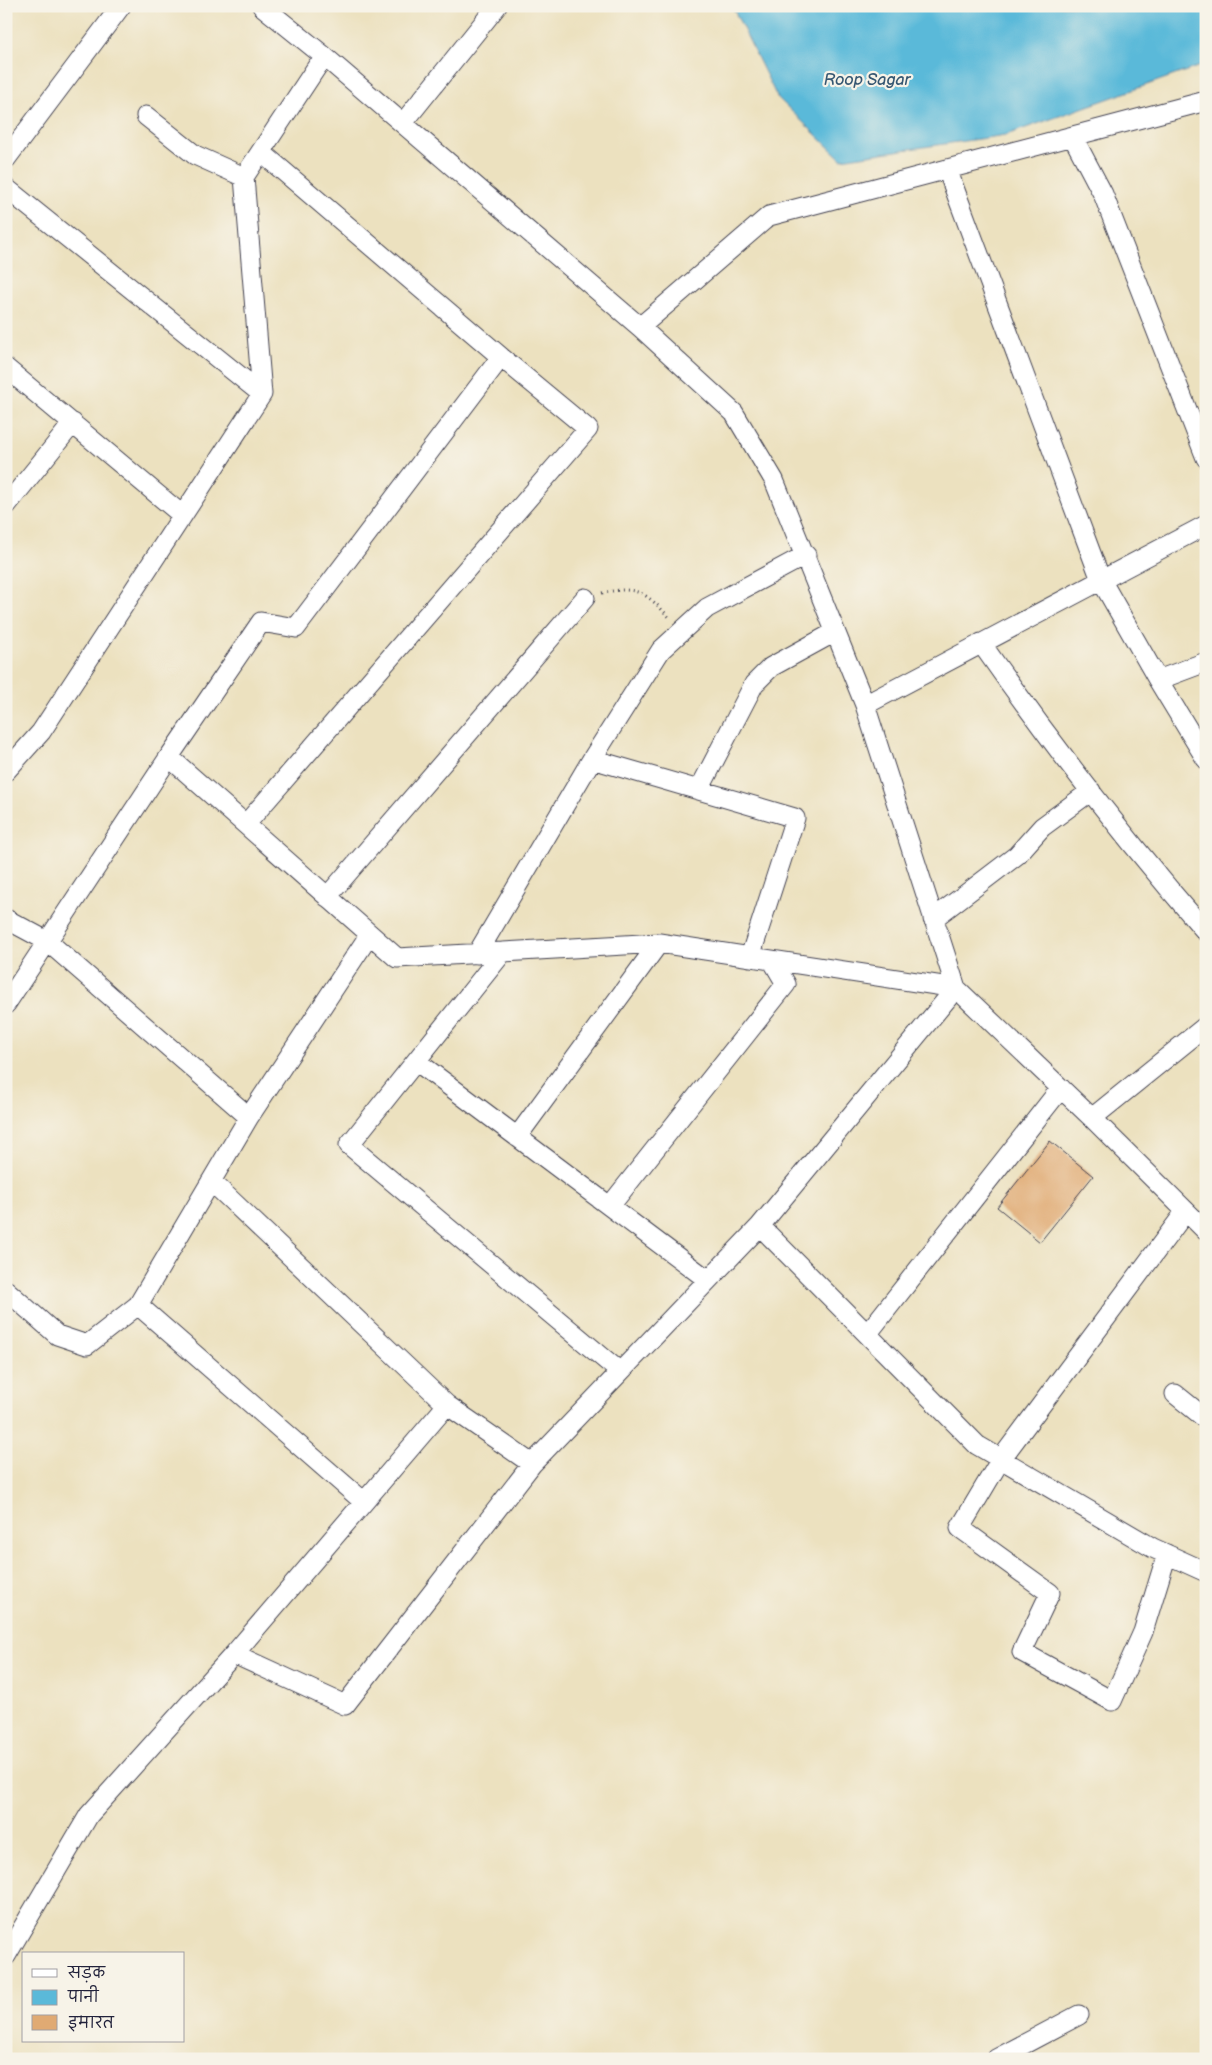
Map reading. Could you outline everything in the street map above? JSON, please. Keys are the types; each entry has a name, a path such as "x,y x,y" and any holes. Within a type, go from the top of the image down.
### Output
{"street":[{"path":"6,160 121,6"},
{"path":"262,6 403,123 640,327 734,413 774,480 806,555 865,705 956,988 1092,1118 1206,1231"},
{"path":"403,123 498,6"},
{"path":"6,771 41,732 262,394 244,177 324,56"},
{"path":"640,327 769,216 1206,101"},
{"path":"146,116 195,154 244,177"},
{"path":"1073,137 1103,194 1206,458"},
{"path":"246,824 588,429 501,358 261,152"},
{"path":"947,170 1101,580 1206,759"},
{"path":"6,188 262,394"},
{"path":"6,1004 169,757 261,622 296,628 501,358"},
{"path":"6,368 182,515"},
{"path":"6,506 73,423"},
{"path":"865,705 1206,524"},
{"path":"477,954 592,759 661,650 707,608 806,555"},
{"path":"327,897 585,598"},
{"path":"699,790 754,684 771,667 835,632"},
{"path":"981,643 1035,720 1090,791 1154,872 1206,932"},
{"path":"1158,680 1206,662"},
{"path":"169,757 397,958 659,943 956,988"},
{"path":"592,759 795,818 750,957"},
{"path":"934,919 1017,855 1042,827 1090,791"},
{"path":"6,919 47,942 249,1118"},
{"path":"6,1290 57,1335 87,1345 138,1305 249,1118 370,934"},
{"path":"517,1136 659,943"},
{"path":"503,952 349,1145 620,1372"},
{"path":"610,1206 786,984 772,960"},
{"path":"234,1654 345,1705 532,1464 760,1226 956,988"},
{"path":"1092,1118 1206,1026"},
{"path":"416,1061 708,1280"},
{"path":"868,1332 1061,1088"},
{"path":"212,1181 446,1405 532,1464"},
{"path":"1167,1554 1143,1632 1112,1701 1022,1652 1050,1593 960,1528 1001,1459 1186,1211"},
{"path":"760,1226 868,1332 977,1445 1167,1554 1206,1572"},
{"path":"138,1305 364,1502"},
{"path":"1175,1394 1206,1419"},
{"path":"6,1956 89,1815 234,1654 446,1405"},
{"path":"996,2059 1079,2015"}],"path":[{"path":"585,598 623,588 649,596 682,631"}],"water":[{"name":"Roop Sagar","path":"732,6 1206,6 1206,64 1006,135 841,159 777,97"}],"building":[{"path":"1050,1141 1093,1176 1040,1242 997,1207"}]}
